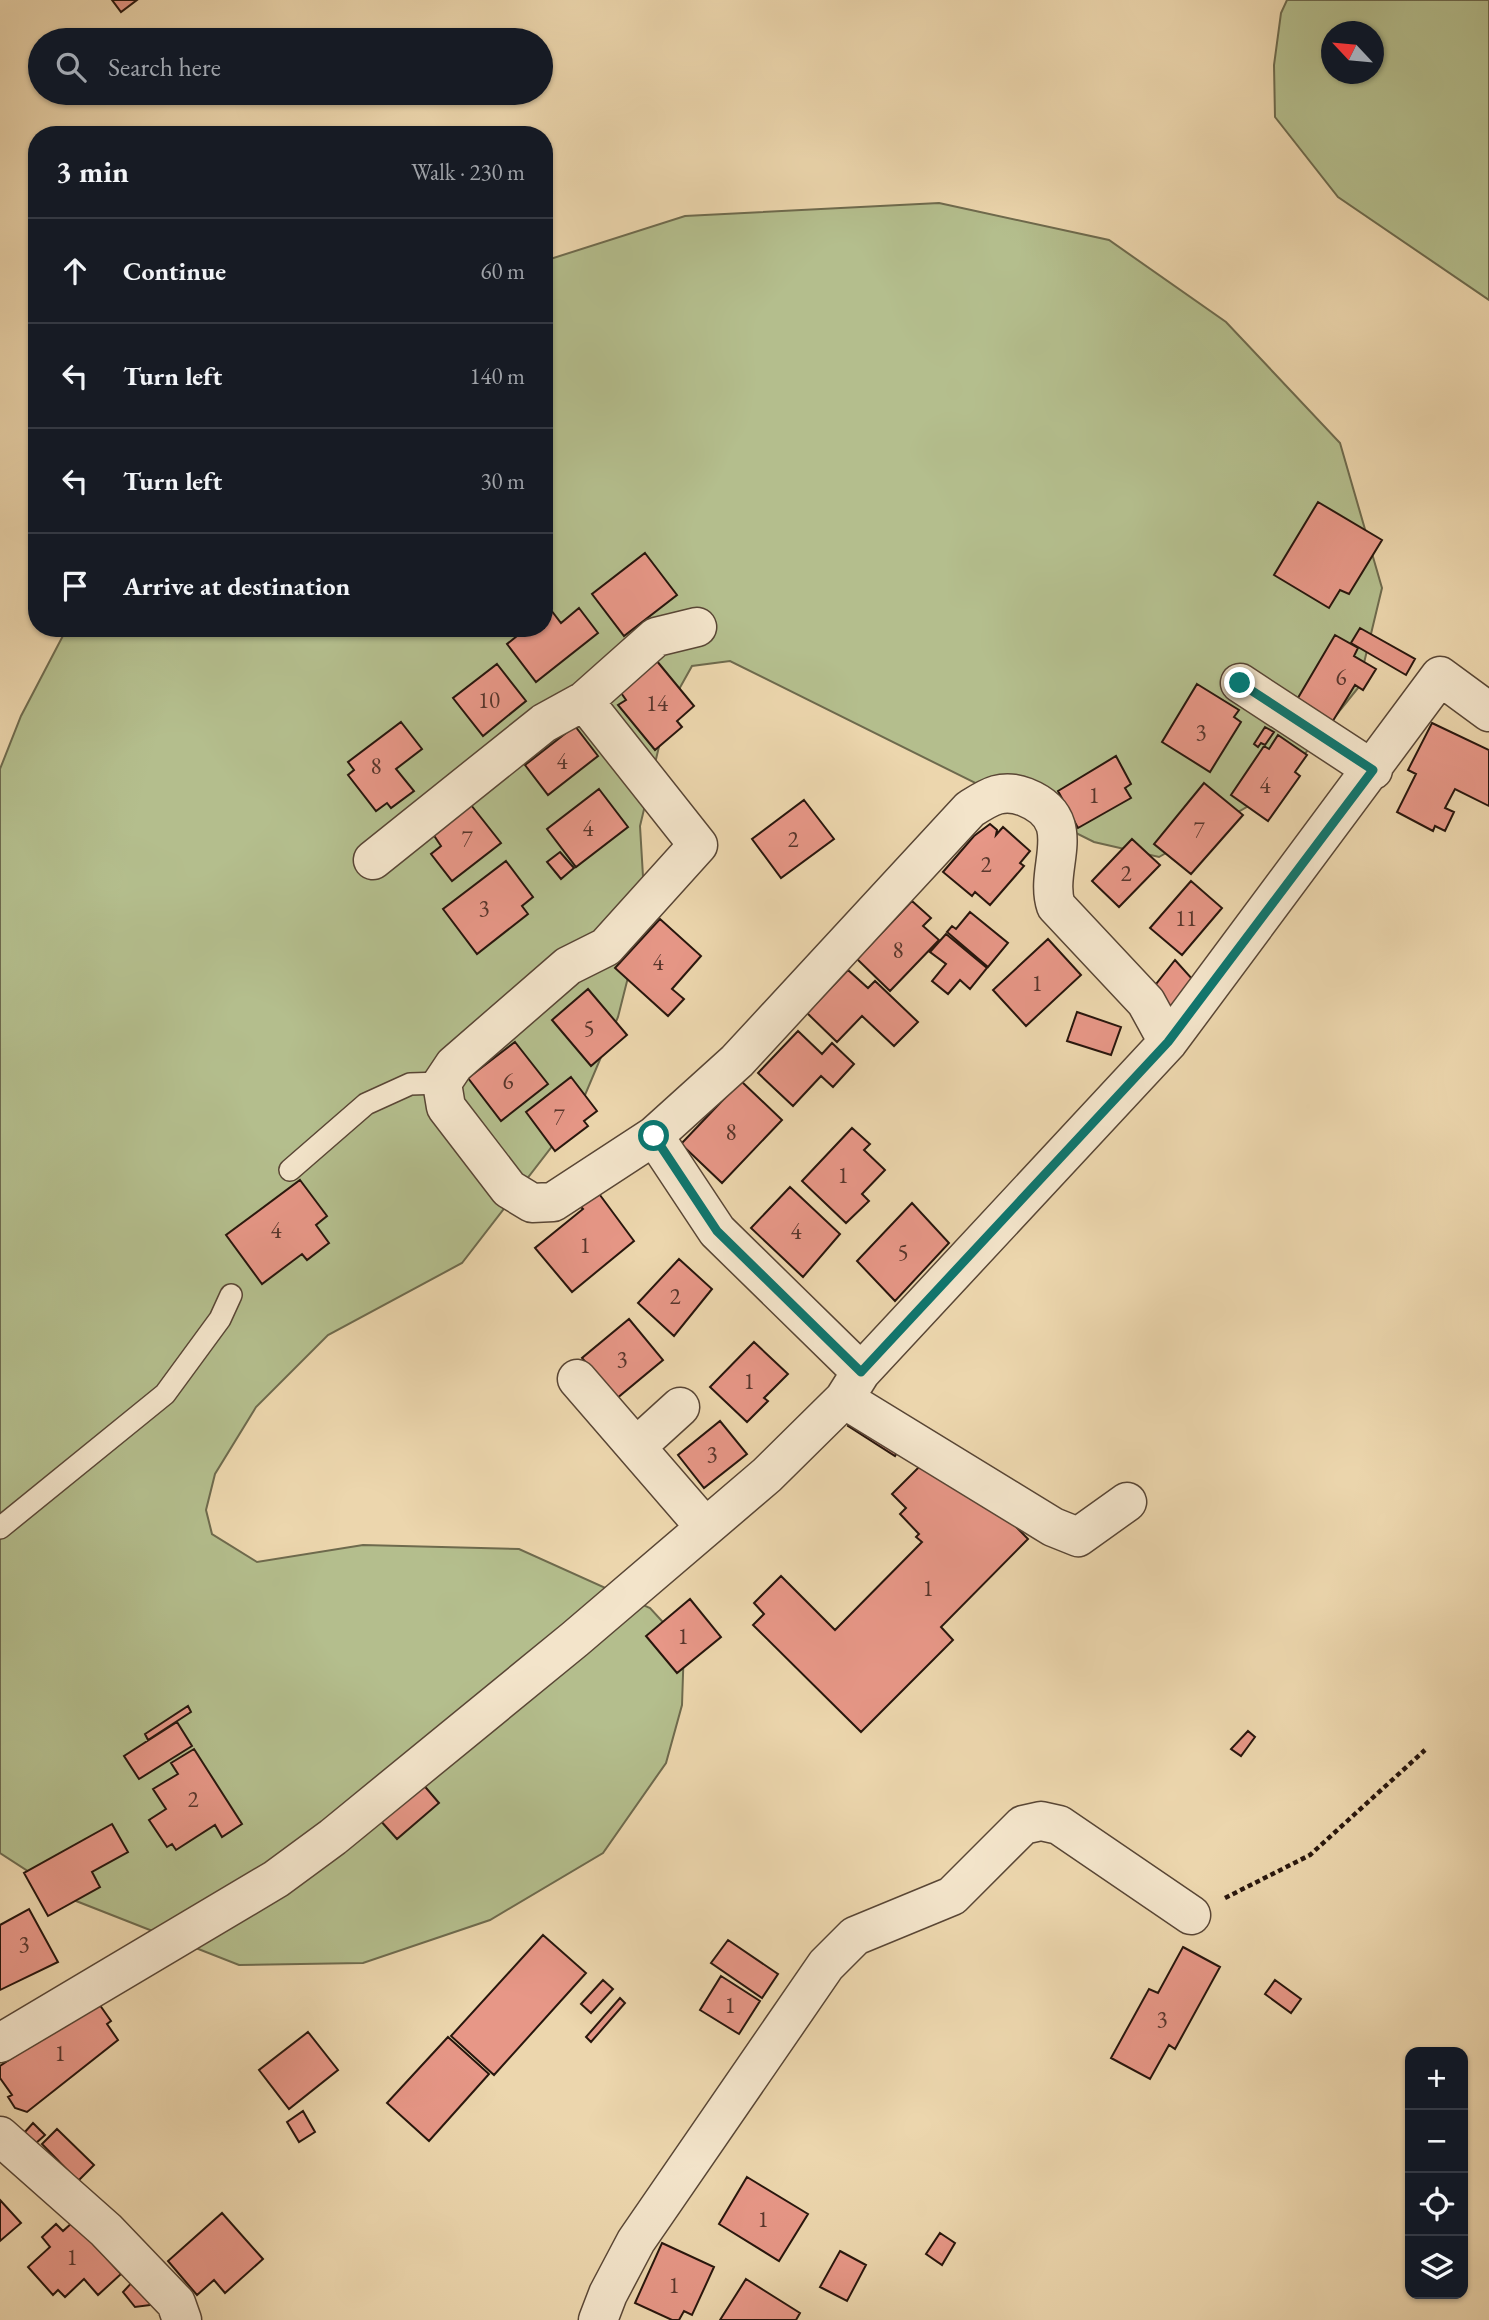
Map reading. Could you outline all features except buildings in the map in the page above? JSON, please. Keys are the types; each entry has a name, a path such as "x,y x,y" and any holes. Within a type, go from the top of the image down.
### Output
{"street":[{"path":"373,860 544,723 584,701 656,637 696,627"},
{"path":"0,2043 275,1879 333,1837 766,1475 853,1386 1168,1042 1373,770 1440,676 1489,712"},
{"path":"1240,683 1373,770"},
{"path":"584,701 698,845 607,947 568,966 454,1065 442,1083 446,1107 509,1189 532,1203 553,1202 654,1136 737,1061 971,809 995,793 1015,793 1035,801 1051,816 1059,839 1051,892 1056,906 1146,1002 1168,1042"},
{"path":"654,1136 717,1231 853,1386 1053,1527 1078,1536 1127,1502"},
{"path":"577,1379 705,1527"},
{"path":"636,1447 680,1407"},
{"path":"598,2320 608,2294 636,2241 826,1965 855,1936 952,1896 1023,1825 1041,1821 1059,1825 1191,1915"},
{"path":"0,2136 106,2230 176,2303 181,2320"}],"lane":[{"path":"290,1170 366,1104 410,1084 442,1083"},
{"path":"0,1528 165,1394 220,1319 231,1295"}],"path":[{"path":"1191,1915 1310,1855 1425,1749"}],"green space":[{"path":"1287,0 1489,0 1489,300 1338,197 1275,117 1274,65 1281,13"},
{"path":"939,203 1109,240 1226,322 1340,443 1382,588 1358,688 1275,791 1159,857 1094,842 730,661 692,666 668,709 640,826 645,910 618,1017 577,1114 462,1263 328,1335 256,1407 215,1474 206,1510 212,1534 257,1562 363,1545 519,1549 650,1608 684,1645 682,1705 666,1763 603,1853 490,1920 363,1963 239,1965 71,1899 0,1853 0,769 21,716 62,637 553,637 553,258 685,216"}],"route":[{"path":"654,1136 717,1231 861,1372 1168,1042 1373,770 1240,683"}]}
